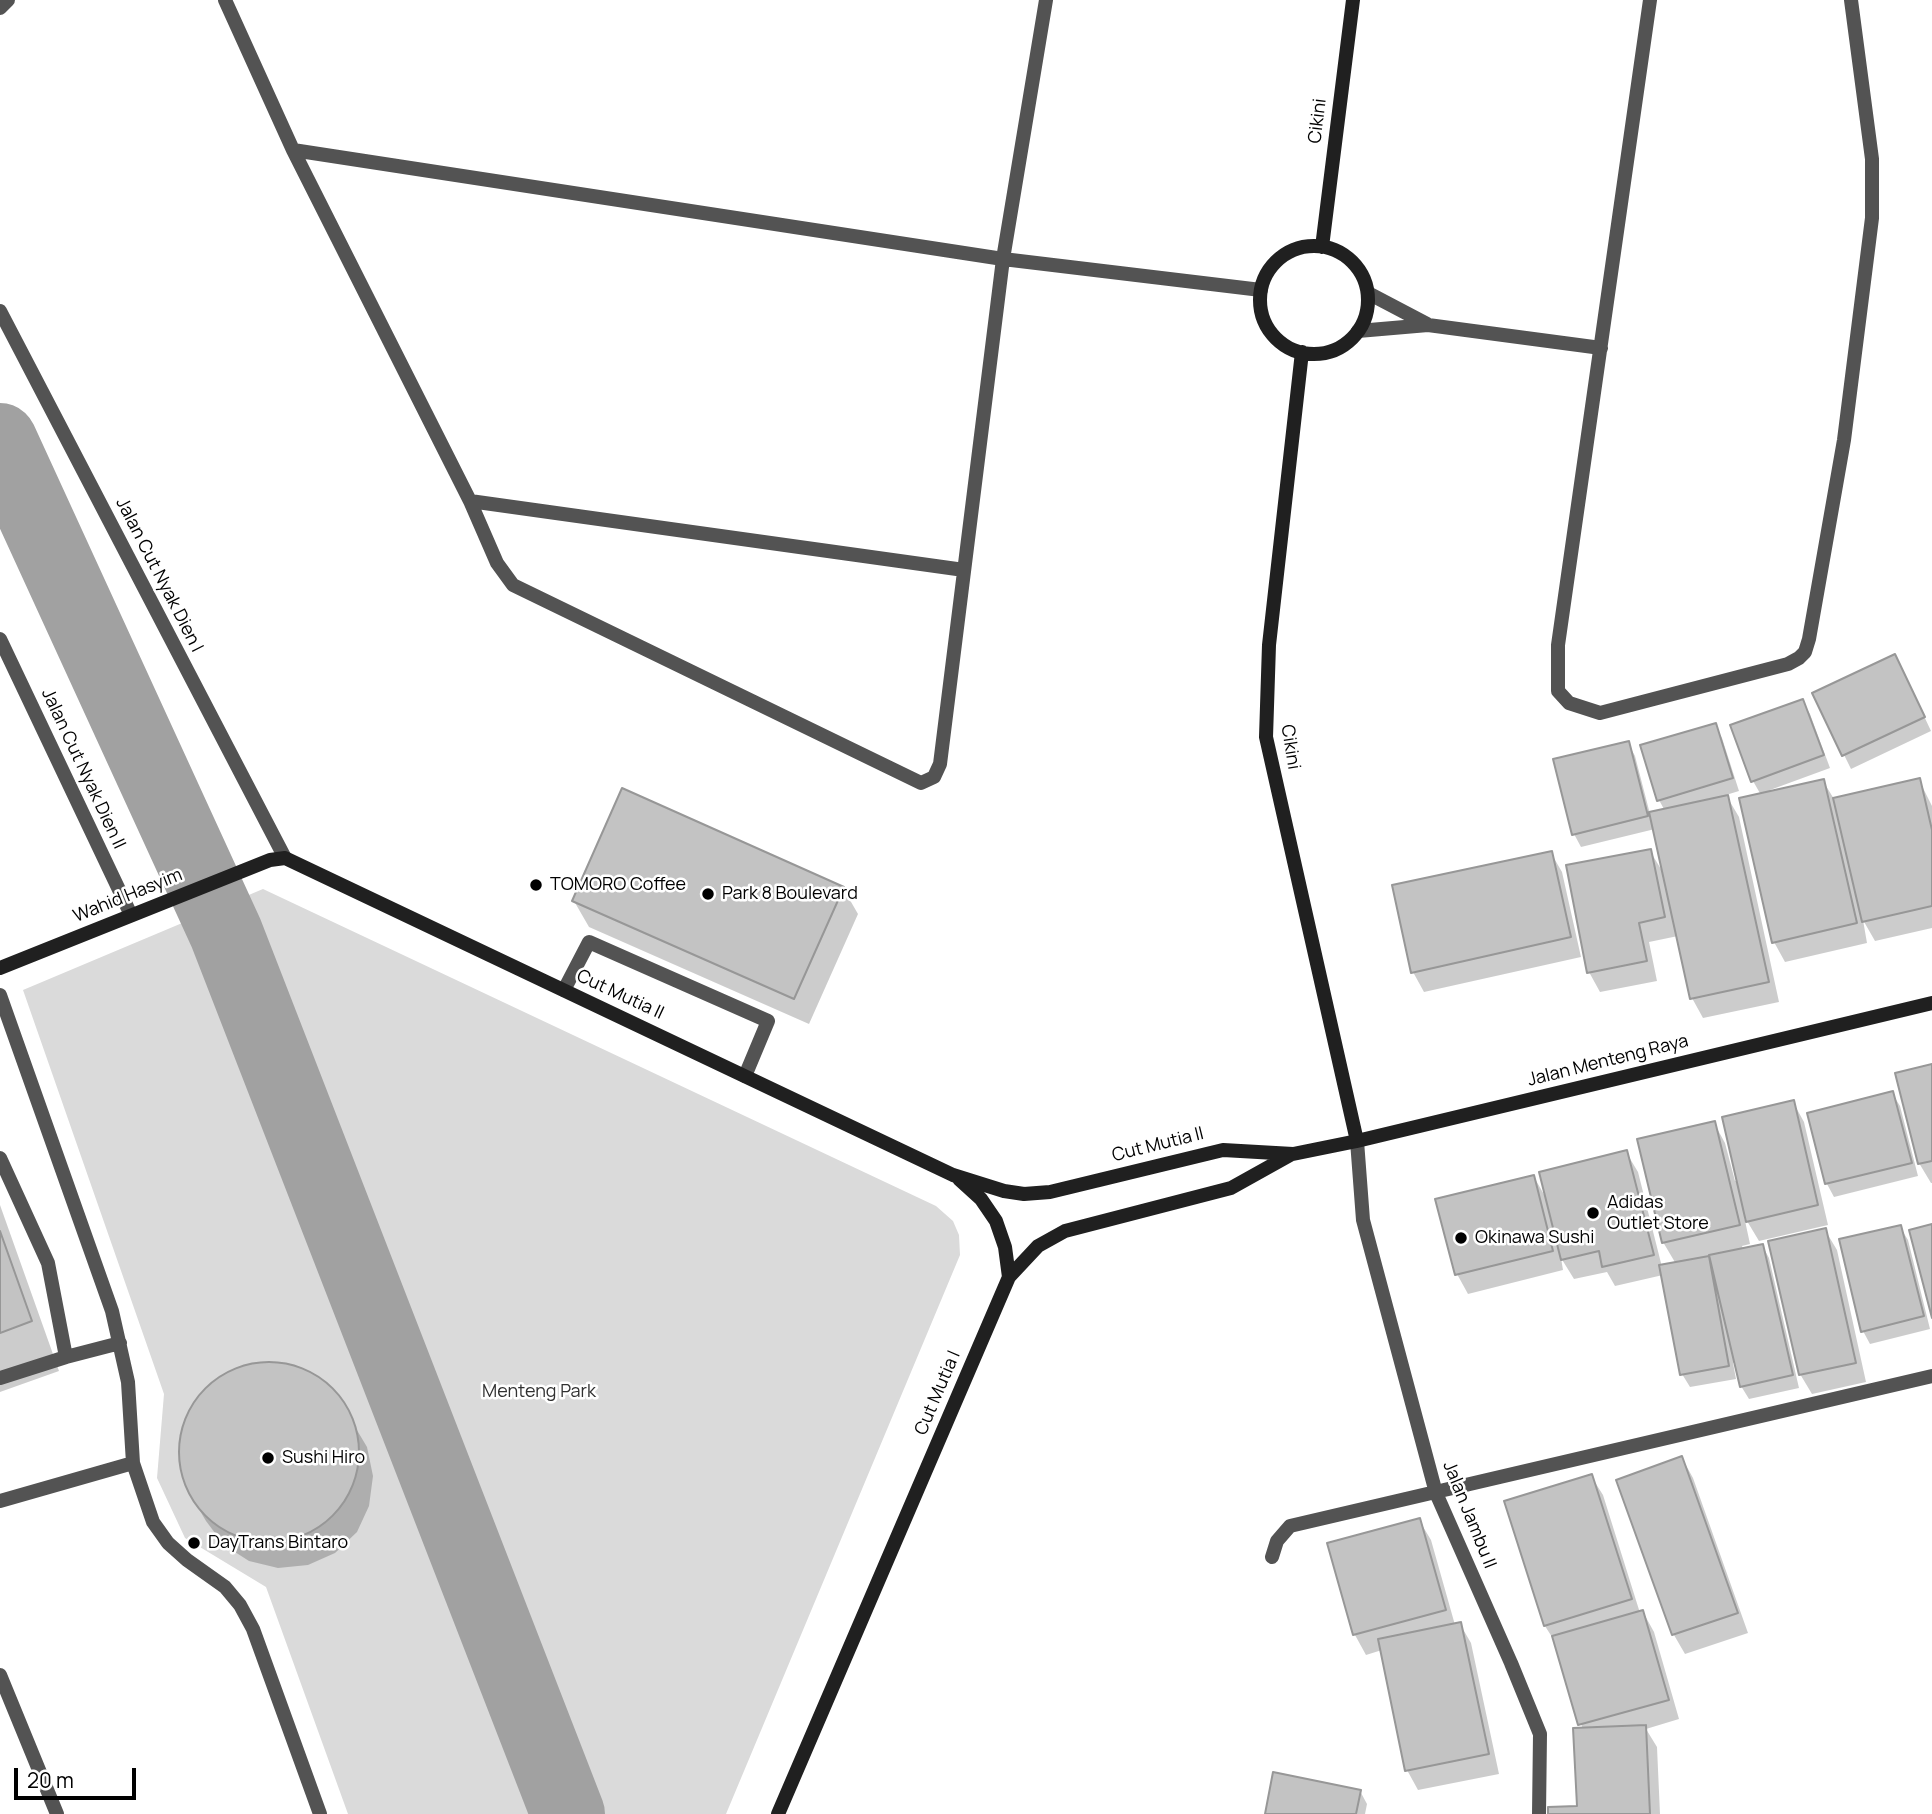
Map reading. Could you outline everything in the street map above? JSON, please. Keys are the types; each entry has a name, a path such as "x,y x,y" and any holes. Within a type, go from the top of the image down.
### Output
{"main road":[{"name":"Cikini","path":"1322,247 1353,0"},
{"path":"1306,247 1322,247 1339,252 1353,263 1363,276 1368,293 1367,313 1358,331 1348,342 1334,350 1318,354 1303,352 1287,346 1274,336 1264,323 1260,307 1261,290 1266,275 1283,257 1306,247"},
{"name":"Cikini","path":"1303,352 1269,645 1266,737 1357,1141"},
{"name":"Wahid Hasyim","path":"0,968 270,860 285,858"},
{"name":"Cut Mutia II","path":"285,858 953,1174 1004,1191 1024,1194 1050,1192 1223,1150 1293,1154"},
{"name":"Jalan Menteng Raya","path":"1293,1154 1932,1003"},
{"name":"Cut Mutia I","path":"778,1814 1009,1277 1038,1247 1065,1231 1231,1188 1293,1154"},
{"name":"Cut Mutia II","path":"953,1174 981,1199 996,1221 1005,1247 1009,1277"}],"street":[{"path":"0,8 8,0"},
{"path":"225,0 293,149 470,501 498,563 513,585 921,783 933,778 940,764 1003,259 1046,0"},
{"path":"1650,0 1558,645 1558,691 1569,702 1600,713 1765,671 1799,659 1805,652 1844,440 1872,218 1872,159 1851,0"},
{"path":"293,149 1003,259 1261,290"},
{"path":"1368,293 1428,325"},
{"name":"Jalan Cut Nyak Dien I","path":"0,311 285,858"},
{"path":"1358,331 1428,325 1601,348"},
{"path":"470,501 964,570"},
{"name":"Jalan Cut Nyak Dien II","path":"0,639 136,913"},
{"path":"564,990 589,942 768,1021 744,1076"},
{"path":"0,995 112,1311 128,1382 133,1463 153,1522 178,1551 225,1587 240,1605 253,1629 320,1814"},
{"name":"Jalan Jambu II","path":"1357,1141 1363,1220 1436,1493 1540,1734 1539,1814"},
{"path":"0,1158 48,1263 66,1357"},
{"path":"0,1378 120,1343"},
{"path":"1272,1557 1277,1541 1290,1526 1932,1376"},
{"path":"0,1501 133,1463"},
{"path":"0,1675 57,1814"}],"green space":[{"name":"Menteng Park","path":"263,889 936,1206 953,1221 959,1235 960,1255 726,1814 348,1814 266,1587 185,1538 157,1478 164,1394 23,990"}],"building":[{"path":"1895,654 1925,717 1842,756 1812,693"},
{"path":"1803,699 1824,755 1751,782 1730,725"},
{"path":"1716,723 1733,778 1657,801 1640,745"},
{"path":"1629,741 1648,816 1572,835 1553,759"},
{"path":"1920,778 1932,830 1932,906 1862,922 1833,798"},
{"path":"1824,779 1857,923 1772,943 1739,798"},
{"name":"Park 8 Boulevard","path":"622,788 844,887 794,999 572,901"},
{"path":"1728,795 1769,982 1690,999 1649,812"},
{"path":"1651,849 1665,917 1639,923 1647,961 1587,973 1566,865"},
{"path":"1552,851 1571,937 1411,973 1392,885"},
{"path":"1932,1064 1932,1161 1918,1164 1895,1073"},
{"path":"1893,1091 1912,1163 1825,1184 1807,1113"},
{"path":"1794,1100 1818,1205 1746,1222 1722,1117"},
{"path":"1715,1121 1740,1225 1662,1243 1637,1139"},
{"path":"1627,1150 1654,1255 1602,1267 1599,1251 1561,1260 1539,1172"},
{"path":"1534,1175 1553,1251 1455,1275 1435,1199"},
{"path":"1932,1224 1932,1318 1909,1230"},
{"path":"1901,1225 1924,1316 1861,1332 1839,1239"},
{"path":"1826,1228 1856,1363 1799,1375 1768,1241"},
{"path":"0,1231 32,1321 0,1333"},
{"path":"1763,1244 1793,1375 1740,1387 1709,1255"},
{"path":"1709,1256 1729,1366 1680,1375 1659,1265"},
{"name":"Sushi Hiro","path":"269,1362 303,1369 319,1377 332,1389 344,1402 352,1418 359,1452 352,1486 344,1502 332,1515 319,1527 303,1535 269,1542 235,1535 219,1527 206,1515 194,1502 186,1486 179,1452 186,1418 194,1402 206,1389 219,1377 235,1369"},
{"path":"1682,1456 1738,1613 1672,1635 1616,1480"},
{"path":"1592,1474 1632,1599 1544,1626 1504,1501"},
{"path":"1420,1518 1446,1610 1353,1635 1327,1543"},
{"path":"1643,1610 1669,1700 1578,1725 1552,1636"},
{"path":"1461,1622 1489,1754 1405,1771 1378,1639"},
{"path":"1646,1725 1650,1814 1548,1814 1548,1807 1577,1806 1573,1728"},
{"path":"1273,1772 1361,1790 1356,1814 1265,1814"}],"waterway":[{"path":"0,440 226,933 568,1814"}],"place":[{"name":"TOMORO Coffee","path":"536,885"},
{"name":"Park 8 Boulevard","path":"708,894"},
{"name":"Adidas Outlet Store","path":"1593,1213"},
{"name":"Okinawa Sushi","path":"1461,1238"},
{"name":"Sushi Hiro","path":"268,1458"},
{"name":"DayTrans Bintaro","path":"194,1543"}]}
